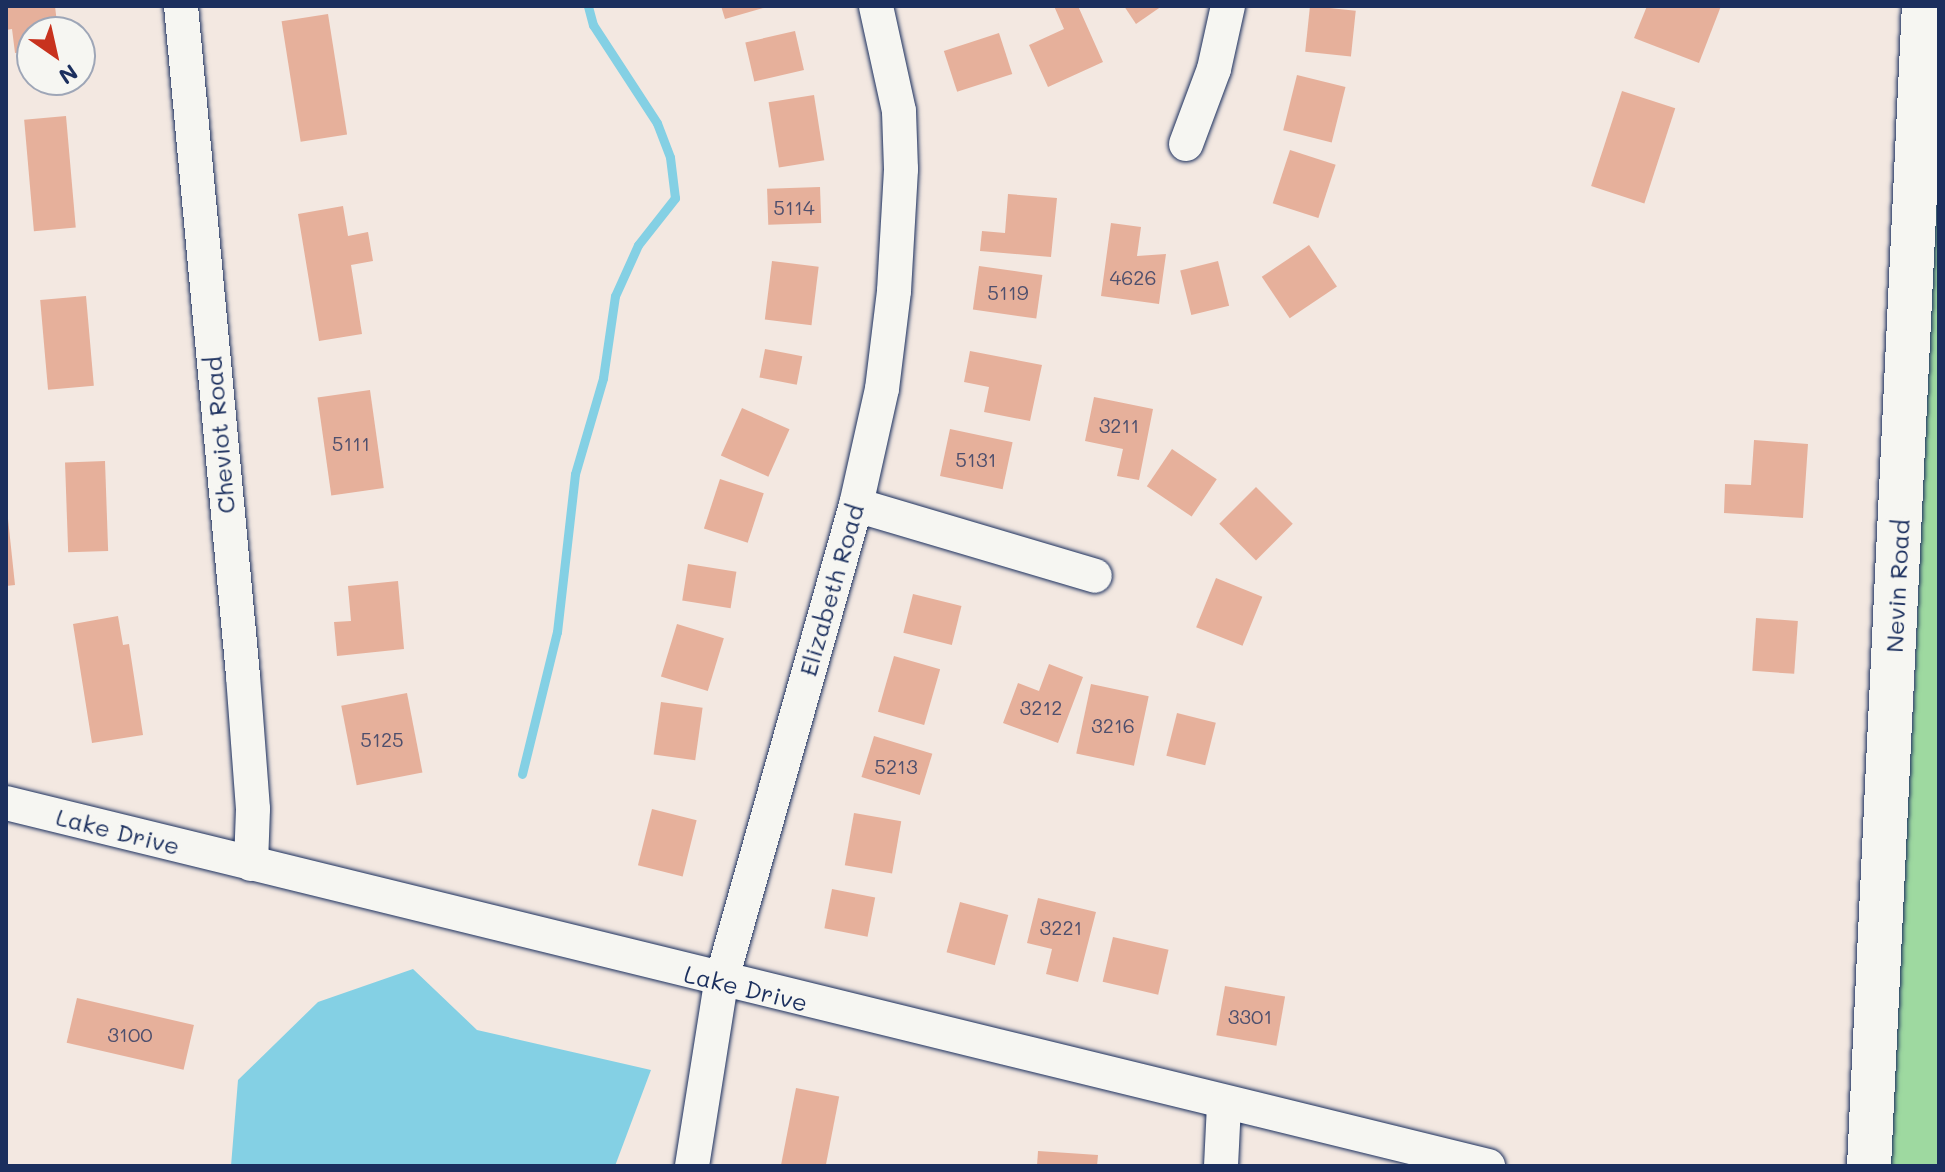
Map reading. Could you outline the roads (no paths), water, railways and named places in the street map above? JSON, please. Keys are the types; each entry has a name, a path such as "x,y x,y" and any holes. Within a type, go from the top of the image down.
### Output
{"main road":[{"name":"Nevin Road","path":"1869,1166 1924,6"}],"street":[{"name":"Cheviot Road","path":"181,6 243,676 253,809 251,864"},
{"name":"Elizabeth Road","path":"692,1166 721,982 856,505 882,389 901,169 899,111 876,6"},
{"path":"1186,144 1214,69 1228,6"},
{"path":"856,505 1095,576"},
{"name":"Lake Drive","path":"6,803 721,982 1488,1166"},
{"path":"1221,1166 1224,1105"}],"water":[{"path":"413,969 477,1030 651,1070 615,1166 231,1166 238,1080 318,1002"}],"waterway":[{"path":"522,774 557,632 575,474 603,378 615,296 638,245 675,198 670,157 657,123 593,25 588,6"}]}
